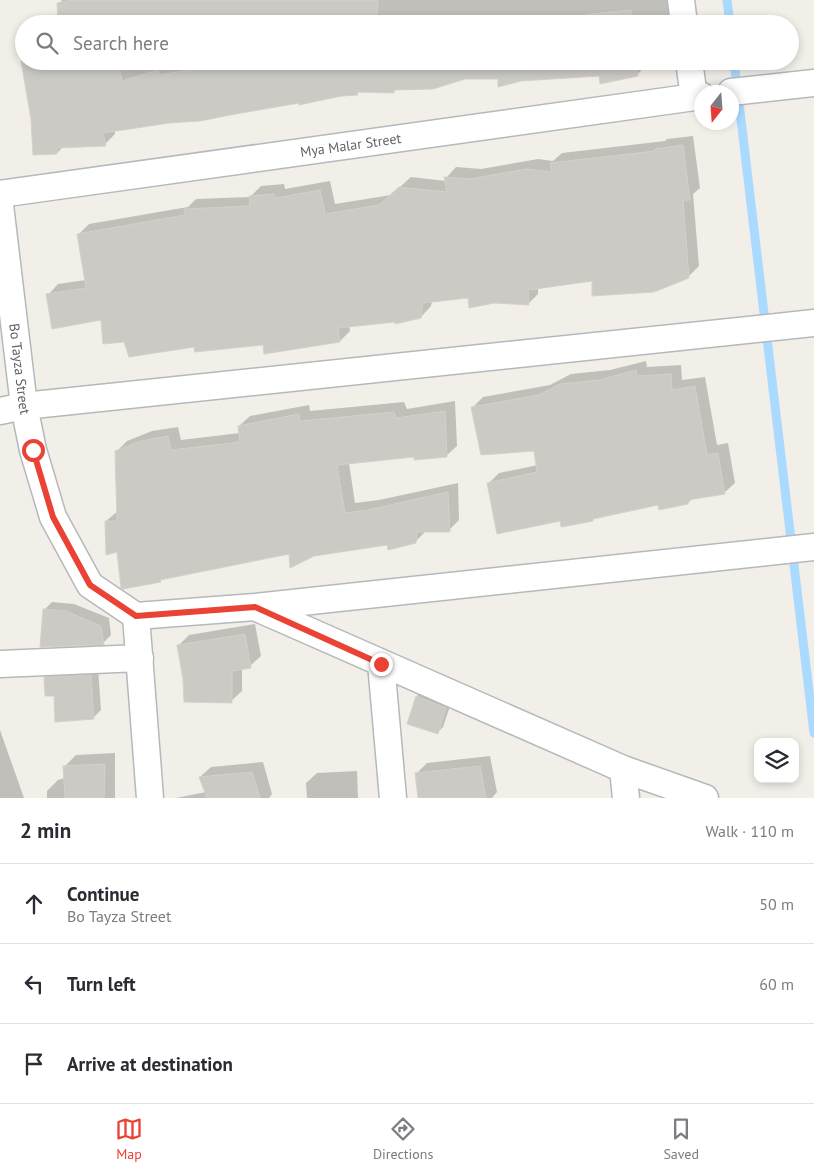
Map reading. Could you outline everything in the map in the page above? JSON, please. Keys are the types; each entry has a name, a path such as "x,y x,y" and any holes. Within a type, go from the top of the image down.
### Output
{"street":[{"path":"681,0 683,15"},
{"path":"691,70 695,85"},
{"path":"739,91 814,83"},
{"name":"Mya Malar Street","path":"0,194 694,97"},
{"name":"Bo Tayza Street","path":"0,205 12,408 33,450 53,517 90,585 136,616"},
{"path":"12,408 814,323"},
{"path":"150,798 136,616 255,607 814,546"},
{"path":"255,607 623,769 705,798"},
{"path":"0,664 140,658"},
{"path":"381,664 393,798"},
{"path":"623,769 626,798"}],"building":[{"path":"71,0 378,0 377,15 58,15 57,3"},
{"path":"631,10 631,15 586,15"},
{"path":"23,70 120,70 122,81 158,70 159,75 188,70 637,70 638,76 600,84 599,76 521,81 498,87 498,79 465,79 433,89 394,90 394,93 357,92 358,95 341,96 299,105 299,103 200,121 169,123 103,133 106,146 57,148 57,154 33,155 31,119"},
{"path":"683,145 690,200 683,200 689,278 654,292 592,296 592,281 528,290 529,305 494,303 469,308 468,298 423,303 421,318 395,324 395,322 338,328 340,342 264,354 263,345 195,352 194,347 129,357 124,342 103,344 101,320 52,329 46,294 86,288 77,234 185,215 184,209 250,206 249,196 274,194 275,198 320,190 325,214 379,205 399,187 447,192 444,177 469,179 527,169 552,172 550,163 655,151 655,149"},
{"path":"636,370 637,376 671,374 672,390 695,386 707,455 718,453 725,494 688,500 688,504 659,510 658,505 561,527 560,521 497,534 487,483 537,472 534,451 481,455 471,407 539,395 560,384 599,380"},
{"path":"445,411 447,457 414,460 414,457 337,465 345,513 368,510 448,492 450,532 417,532 416,543 388,550 387,545 314,556 290,568 289,554 160,580 161,582 121,588 117,552 106,555 105,521 117,521 115,451 141,441 168,436 171,450 240,442 238,426 299,414 300,421 394,412 396,418"},
{"path":"43,609 66,611 101,626 104,645 40,647"},
{"path":"245,634 251,668 232,671 232,703 184,702 183,679 177,645"},
{"path":"91,675 94,719 55,722 54,696 45,696 44,677"},
{"path":"416,696 446,708 438,734 407,724"},
{"path":"105,764 104,798 65,798 63,766"},
{"path":"480,766 486,798 418,798 415,773"},
{"path":"252,772 260,798 207,798 199,777"}],"waterway":[{"path":"727,0 729,15"},
{"path":"735,70 814,733"}],"route":[{"path":"33,450 53,517 90,585 136,616 255,607 381,664"}]}
